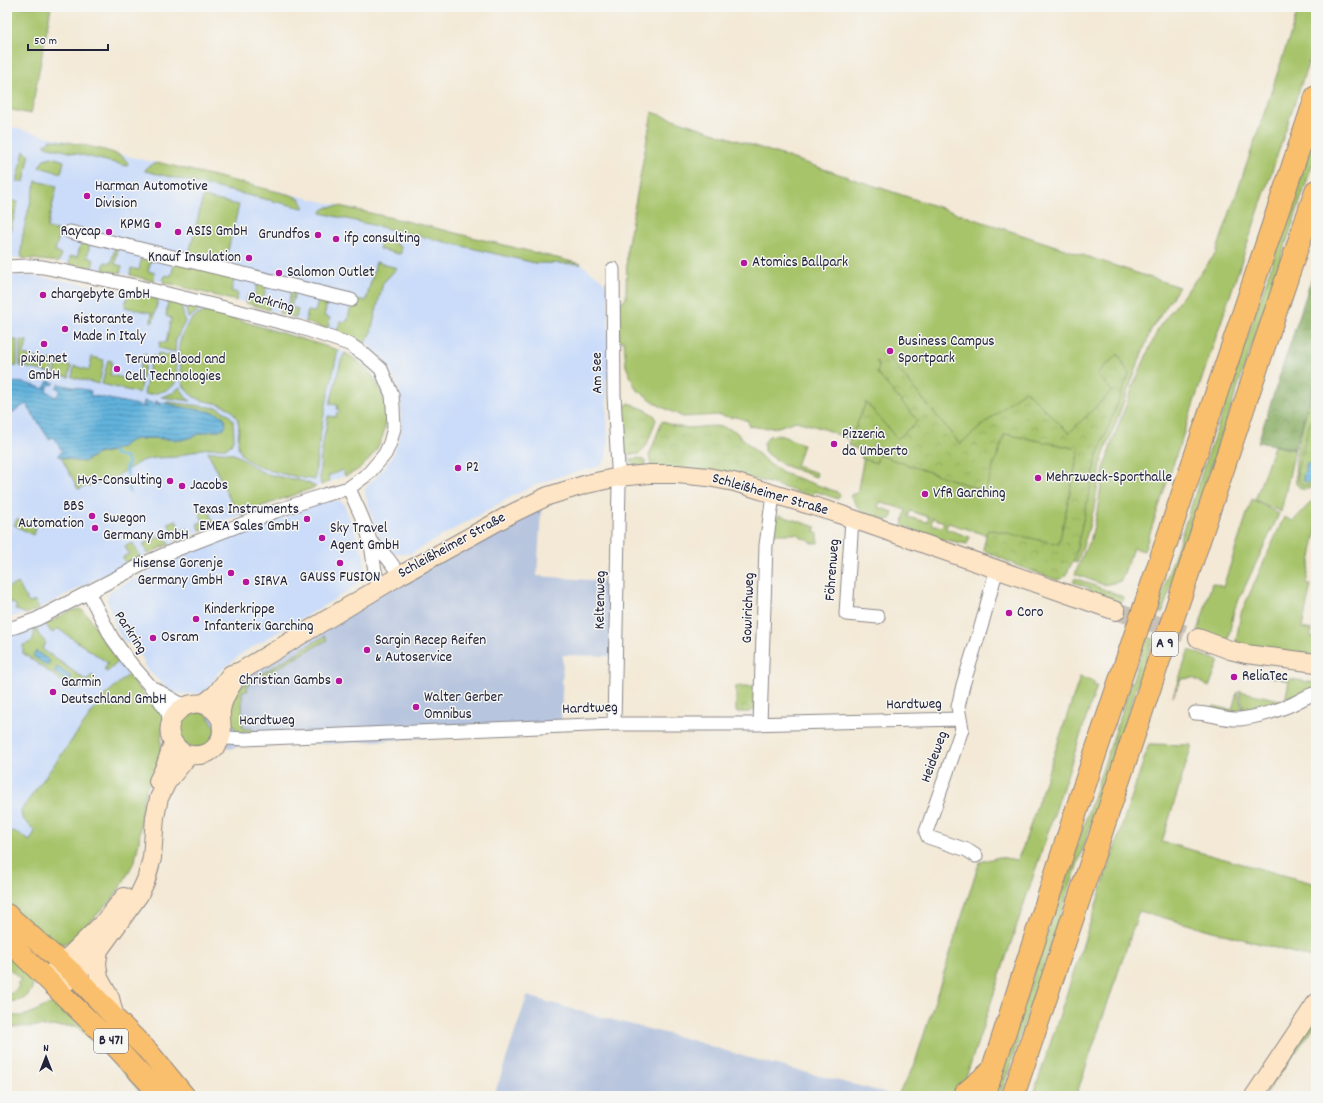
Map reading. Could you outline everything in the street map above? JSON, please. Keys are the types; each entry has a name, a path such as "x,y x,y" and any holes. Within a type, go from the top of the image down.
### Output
{"highway":[{"name":"A 9","path":"984,1096 1084,787 1316,97"},
{"name":"A 9","path":"1013,1096 1316,191"},
{"path":"965,1096 966,1093 992,1070"}],"main road":[{"name":"B 471","path":"7,914 68,969 148,1051 185,1096"},
{"name":"B 471","path":"7,940 111,1042 161,1096"}],"street":[{"name":"Parkring","path":"70,232 351,300"},
{"name":"Parkring","path":"7,267 28,266 48,268 136,286 272,320 349,344 364,354 381,369 392,395 394,422 390,443 385,454 369,473 349,488 276,511 200,540 145,564 36,619 16,627 7,628"},
{"name":"Am See","path":"613,269 614,395 619,477"},
{"name":"Schleißheimer Straße","path":"170,725 173,716 179,709 207,701 216,694 231,674 241,671 380,587 511,514 548,496 587,484 619,477 649,474 677,474 708,476 734,482 852,519 1116,611"},
{"name":"Keltenweg","path":"614,724 619,477"},
{"path":"349,488 363,518 371,542 371,551 377,581 380,587"},
{"name":"Gowirichweg","path":"760,724 766,545 772,503 775,494"},
{"name":"Föhrenweg","path":"852,519 846,614 878,617"},
{"path":"371,542 388,559 399,576"},
{"name":"Heideweg","path":"976,856 968,850 928,837 926,832 962,729 958,707 963,685 994,579 1000,570"},
{"name":"Parkring","path":"88,592 112,638 130,664 151,687 168,713 170,725"},
{"path":"1198,638 1230,650 1246,654 1316,663"},
{"name":"Schleißheimer Straße","path":"189,755 200,756 210,752 218,745 222,728 221,711 224,699 241,671"},
{"name":"Parkring","path":"151,687 179,703 194,704"},
{"path":"1195,713 1205,713 1222,718 1240,719 1261,715 1288,706 1316,693"},
{"path":"194,704 213,709 222,728"},
{"name":"Hardtweg","path":"222,728 227,738 253,739 614,724 760,724 960,719"},
{"path":"68,969 99,950 139,895 146,880 152,858 155,817 159,798 167,782 189,755 180,750 173,743 170,734 170,725"},
{"path":"52,984 68,969 130,890 140,869 145,851 152,795 173,743"},
{"path":"99,950 97,963 99,978 110,998 115,1018"},
{"path":"1254,1096 1316,1003"}],"shaded area":[{"path":"7,126 581,264 600,278 608,287 609,378 606,379 608,444 606,459 600,466 558,477 535,485 410,554 393,553 377,532 365,494 365,488 377,476 393,455 401,432 401,398 395,380 388,366 379,356 365,343 351,337 246,303 163,282 103,270 59,262 7,258"},
{"path":"7,275 32,276 79,283 185,305 276,330 347,353 361,362 378,383 386,408 386,421 383,435 372,456 360,469 353,473 215,525 148,554 39,609 26,614 7,618"},
{"path":"540,497 541,511 537,576 615,582 613,656 563,655 561,729 330,744 305,743 245,745 230,749 197,730 241,670"},
{"path":"339,500 344,504 364,556 365,570 360,581 348,591 244,652 218,673 209,688 201,693 182,694 169,690 144,665 144,660 130,644 121,637 116,628 107,599 109,593 114,589 174,559 232,536 321,503"},
{"path":"77,609 82,610 89,617 128,675 104,696 21,810 22,818 35,831 30,841 14,831 7,832 7,635 19,634 31,630"},
{"path":"527,996 597,1016 688,1039 749,1058 887,1093 884,1096 494,1096"}],"green space":[{"path":"7,7 51,7 31,114 7,109"},
{"path":"1299,7 1316,7 1316,40 1144,551 1133,548 1121,581 1104,585 1075,574 1086,547 1090,542 1104,469 1112,442 1136,379 1159,327 1216,253"},
{"name":"Business Campus Sportpark","path":"652,112 1179,287 1151,330 1102,459 1094,508 1077,563 948,523 946,529 970,537 967,544 936,538 902,526 906,510 880,502 878,507 893,512 891,519 886,520 862,512 850,496 852,494 857,494 866,446 821,428 796,421 778,427 763,428 749,426 748,421 733,416 732,418 720,415 683,417 660,406 636,389 626,366 624,341 619,341 618,304 626,299 627,248","holes":["910,511 929,517 927,522 908,517","932,518 944,522 942,527 931,524"]},
{"path":"1316,132 1316,154 1162,613 1156,611"},
{"path":"51,140 78,144 111,152 124,158 128,164 127,166 45,146 45,144"},
{"path":"24,151 29,155 29,158 24,182 17,181"},
{"path":"52,157 64,161 61,173 39,167 44,159"},
{"path":"161,163 291,195 300,199 304,206 303,208 145,171 146,168 153,164"},
{"path":"36,181 57,186 47,228 60,231 55,252 61,254 59,262 22,258 21,251 26,220"},
{"path":"203,197 239,205 224,267 188,258"},
{"path":"7,200 18,202 8,240 7,257 7,220 10,207 7,206"},
{"path":"339,206 581,264 535,263 321,213 322,210 328,207"},
{"path":"382,236 401,247 401,253 399,254 379,249"},
{"path":"83,237 91,239 87,257 94,259 92,268 69,264 70,256 77,257"},
{"path":"116,244 119,245 115,264 122,266 120,273 103,270 105,262 111,263"},
{"path":"143,251 153,253 148,271 155,273 153,281 130,275 131,268 139,270"},
{"path":"176,258 236,273 231,291 238,293 236,301 163,282 165,275 171,276"},
{"path":"376,262 397,268 383,283 370,336 365,343 337,332 340,321 347,322 353,298 366,301"},
{"path":"1316,265 1316,384 1314,384 1295,449 1258,442"},
{"path":"259,279 268,281 263,300 270,302 269,310 246,303 248,295 254,297"},
{"path":"292,287 296,288 291,307 298,309 296,318 279,313 281,304 288,305"},
{"path":"128,292 158,299 153,322 151,322 152,313 125,307"},
{"path":"320,293 329,296 324,316 330,318 328,329 305,322 308,311 315,312"},
{"path":"168,301 181,304 185,322 176,339 175,352 159,348 160,342 166,343 171,318 166,316"},
{"path":"185,305 202,309 188,318"},
{"path":"209,311 338,350 318,447 315,480 282,474 257,466 247,460 240,452 238,443 238,423 232,411 219,404 197,399 185,388 182,382 179,346 186,328 192,319 199,314"},
{"path":"7,340 17,340 17,366 7,367"},
{"path":"20,340 27,341 24,355 55,362 52,373 20,366"},
{"path":"884,352 960,444 1025,390 1069,433 1112,391 1096,374 1118,354 1129,374 1097,456 1075,557 1063,578 1057,580 1018,566 983,550 987,531 992,530 1059,544 1079,449 1005,434 985,491 879,455 876,463 861,458 863,452 848,445 866,402 897,439 918,421 877,373 879,366 876,360"},
{"path":"158,353 174,357 177,375 175,383 167,390 152,394 144,394 152,356 157,357"},
{"path":"345,353 359,362 370,373 378,386 384,400 386,415 384,430 379,444 362,467 345,476 343,470 328,476 330,481 321,485 320,468 328,416 336,417 337,412 339,413 340,410 337,409 338,405 330,404 341,361"},
{"path":"143,354 147,355 139,393 102,384 108,360 112,361 110,375 137,381"},
{"path":"92,357 104,360 99,384 72,377 74,366 89,370"},
{"path":"57,363 71,366 69,377 55,374"},
{"path":"1314,385 1316,386 1316,486 1305,490 1296,484 1296,459 1300,434"},
{"path":"180,387 186,398 191,401 161,397 173,393"},
{"path":"167,402 218,408 228,414 233,420 234,438 230,446 226,448 201,449 176,457 154,458 141,461 116,477 78,489 61,457 84,462 97,454 113,451 132,440 150,438 182,440 206,432 218,431 226,421 221,415 167,404"},
{"path":"629,403 646,410 655,416 656,420 647,444 638,454 625,454 622,449 622,412 623,408"},
{"path":"1316,414 1316,482 1305,486 1298,480 1297,471 1310,423"},
{"path":"662,421 671,425 687,428 713,426 735,431 768,463 783,473 837,492 840,495 838,499 814,491 813,497 745,477 651,466 649,456"},
{"path":"780,435 803,444 796,466 817,473 816,477 783,465 764,451 764,443 769,436"},
{"path":"1274,446 1295,450 1281,512 1255,500"},
{"path":"208,452 230,453 240,457 263,472 274,476 305,482 316,487 240,514 230,500"},
{"path":"639,458 645,461 645,466 636,465 629,459"},
{"path":"1316,497 1316,532 1306,584 1311,585 1302,628 1312,630 1311,637 1316,638 1316,657 1238,645 1236,641 1241,613 1284,517 1293,521"},
{"path":"1252,499 1279,514 1234,610 1228,640 1198,631 1212,583 1223,587"},
{"path":"207,508 215,525 201,531 197,524 203,521 199,511"},
{"path":"779,515 816,527 814,532 818,534 818,543 812,543 808,539 800,538 799,534 774,534 775,520"},
{"path":"17,519 36,529 33,535 14,525"},
{"path":"176,520 180,531 187,528 190,535 177,541 168,523"},
{"path":"164,535 169,544 148,554 143,544"},
{"path":"133,543 140,557 126,564 123,557 129,554 125,546"},
{"path":"1075,578 1123,597 1120,607 1092,595 1089,588 1073,582"},
{"path":"18,583 28,602 30,603 35,601 39,609 26,614 15,609 17,606 7,600 7,588"},
{"path":"77,609 82,610 89,617 118,660 116,664 107,672 104,670 108,663 57,628 53,633 46,624"},
{"path":"36,628 38,634 46,643 42,649 87,681 92,675 97,680 88,685 71,688 23,653 23,645 28,644 32,640 34,630"},
{"path":"325,636 327,640 249,684 247,687 248,691 242,691 243,728 253,729 253,732 242,733 237,731 231,722 230,704 240,687"},
{"path":"1147,637 1153,639 1000,1096 993,1096"},
{"path":"1189,650 1219,661 1209,687 1193,678 1181,679 1173,696"},
{"path":"1258,674 1316,683 1316,691 1246,715 1239,691 1285,701 1289,681"},
{"path":"128,675 164,716 161,743 162,748 156,773 147,787 142,805 139,842 135,860 112,900 71,940 63,944 54,943 7,908 7,832 14,831 30,841 35,831 22,818 21,810 104,696"},
{"path":"1080,677 1095,682 1093,685 1097,686 959,1096 897,1096 914,1066 980,862 999,857 1017,860 1023,847"},
{"path":"736,686 756,686 755,709 750,712 736,712"},
{"path":"1237,692 1245,716 1212,711 1214,706 1232,710"},
{"path":"188,712 206,713 216,729 208,745 195,748 184,744 178,733 179,721"},
{"path":"1149,744 1192,745 1162,842 1316,884 1316,959 1139,911 1076,1096 1033,1096"},
{"path":"7,951 31,977 33,986 25,998 15,1001 7,1001 7,994 9,992 11,994 19,986 17,984 21,979 7,967"},
{"path":"54,1003 60,1004 150,1096 143,1096 111,1060 76,1026 7,1027 7,1014 14,1016 26,1015"},
{"path":"1316,1017 1316,1024 1264,1096"}],"water":[{"path":"48,381 55,383 53,385 50,384 46,390 55,397 61,391 56,387 59,384 91,391 90,395 147,407 143,405 144,401 161,405 155,401 211,412 224,417 226,425 224,429 206,432 182,440 150,438 132,440 120,448 97,454 84,462 76,461 58,455 62,451 53,437 49,439 26,404 7,416 7,383 26,383 44,389"},
{"path":"1308,463 1316,467 1316,477 1308,483 1303,480 1303,475"},
{"path":"36,651 50,661 47,666 33,656"},
{"path":"57,667 72,677 68,682 54,672"}],"waterway":[{"path":"113,451 119,456 125,457 129,463 126,467 130,492"}],"tunnel":[{"path":"1116,611 1198,638"}],"place":[{"name":"Harman Automotive Division","path":"87,196"},
{"name":"KPMG","path":"158,225"},
{"name":"Raycap","path":"109,232"},
{"name":"ASIS GmbH","path":"178,232"},
{"name":"Grundfos","path":"318,235"},
{"name":"ifp consulting","path":"336,239"},
{"name":"Knauf Insulation","path":"249,258"},
{"name":"Atomics Ballpark","path":"744,263"},
{"name":"Salomon Outlet","path":"279,273"},
{"name":"chargebyte GmbH","path":"43,295"},
{"name":"Ristorante Made in Italy","path":"65,329"},
{"name":"pixip.net GmbH","path":"44,344"},
{"name":"Business Campus Sportpark","path":"890,351"},
{"name":"Terumo Blood and Cell Technologies","path":"117,369"},
{"name":"Pizzeria da Umberto","path":"834,444"},
{"name":"P2","path":"458,468"},
{"name":"Mehrzweck-Sporthalle","path":"1038,478"},
{"name":"HvS-Consulting","path":"170,481"},
{"name":"Jacobs","path":"182,486"},
{"name":"VfR Garching","path":"925,494"},
{"name":"BBS Automation","path":"92,516"},
{"name":"Texas Instruments EMEA Sales GmbH","path":"307,519"},
{"name":"Swegon Germany GmbH","path":"95,528"},
{"name":"Sky Travel Agent GmbH","path":"322,538"},
{"name":"GAUSS FUSION","path":"340,563"},
{"name":"Hisense Gorenje Germany GmbH","path":"231,573"},
{"name":"SIRVA","path":"246,582"},
{"name":"Coro","path":"1009,613"},
{"name":"Kinderkrippe Infanterix Garching","path":"196,619"},
{"name":"Osram","path":"153,638"},
{"name":"Sargin Recep Reifen & Autoservice","path":"367,650"},
{"name":"ReliaTec","path":"1234,677"},
{"name":"Christian Gambs","path":"339,681"},
{"name":"Garmin Deutschland GmbH","path":"53,692"},
{"name":"Walter Gerber Omnibus","path":"416,707"}]}
